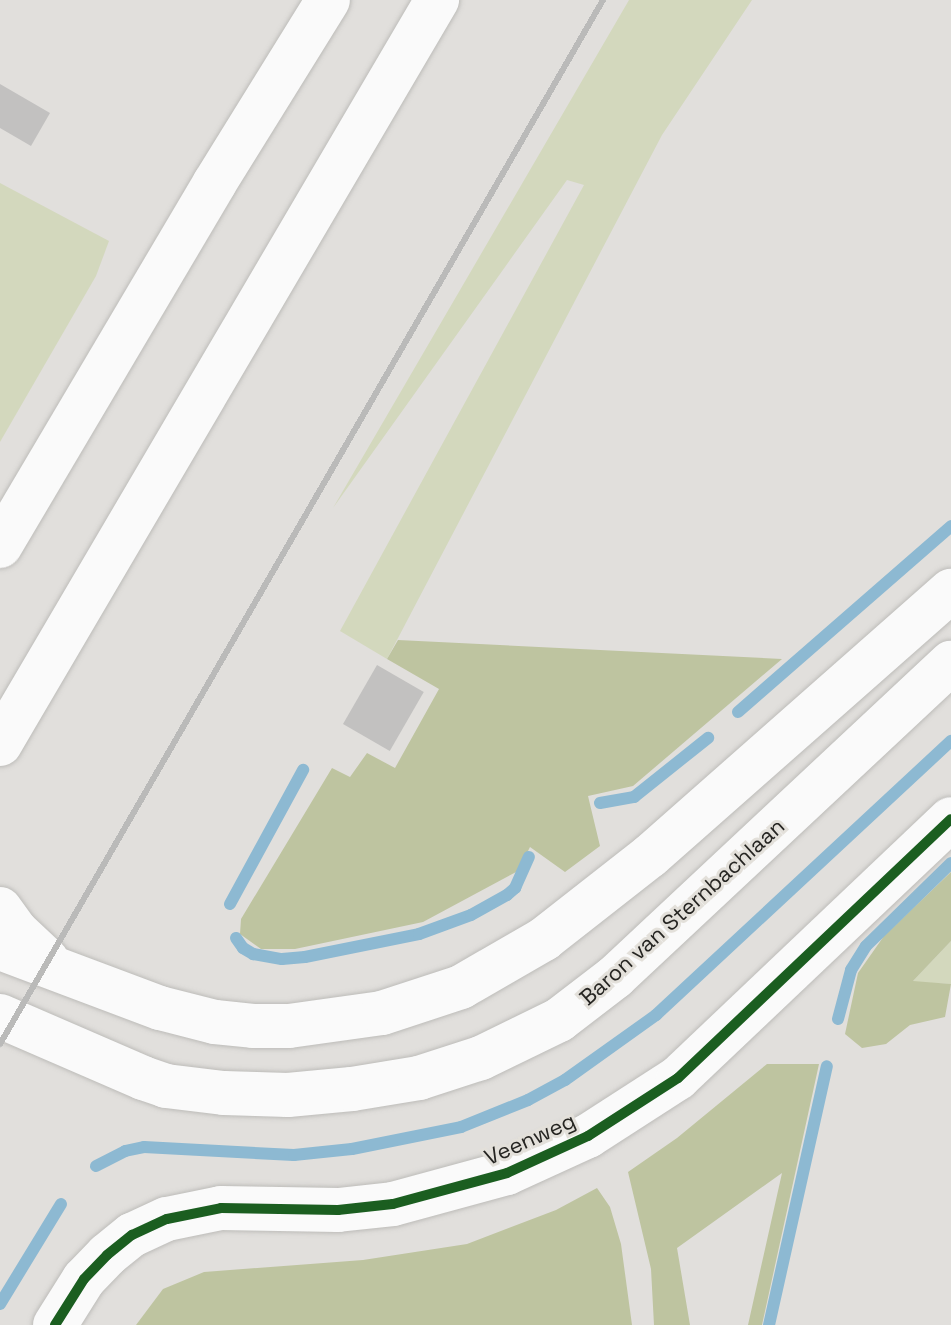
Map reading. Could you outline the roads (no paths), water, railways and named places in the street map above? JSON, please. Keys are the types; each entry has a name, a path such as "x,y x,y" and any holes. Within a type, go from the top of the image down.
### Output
{"main road":[{"path":"0,546 214,184 328,0"},
{"path":"0,744 437,0"},
{"path":"0,948 160,1008 215,1022 253,1026 289,1026 382,1013 461,987 544,939 638,865 951,591"},
{"name":"Baron van Sternbachlaan","path":"2,1018 166,1086 224,1093 288,1095 352,1089 419,1078 481,1058 559,1020 615,977 951,663"},
{"name":"Veenweg","path":"55,1325 84,1279 107,1255 132,1235 167,1219 221,1208 338,1210 393,1204 507,1173 588,1136 678,1078 951,819"},
{"path":"0,909 16,931 57,970"}],"waterway":[{"path":"738,712 951,526"},
{"path":"600,803 634,797 708,738"},
{"path":"96,1166 125,1151 144,1147 294,1155 352,1149 461,1127 528,1100 565,1080 656,1015 951,741"},
{"path":"230,904 303,770"},
{"path":"236,938 243,948 253,954 282,959 419,934 471,915 507,895 515,888 529,857"},
{"path":"838,1019 851,970 866,946 951,863"},
{"path":"769,1325 827,1066"},
{"path":"0,1304 61,1204"}],"railway":[{"path":"0,1044 603,0"}]}
